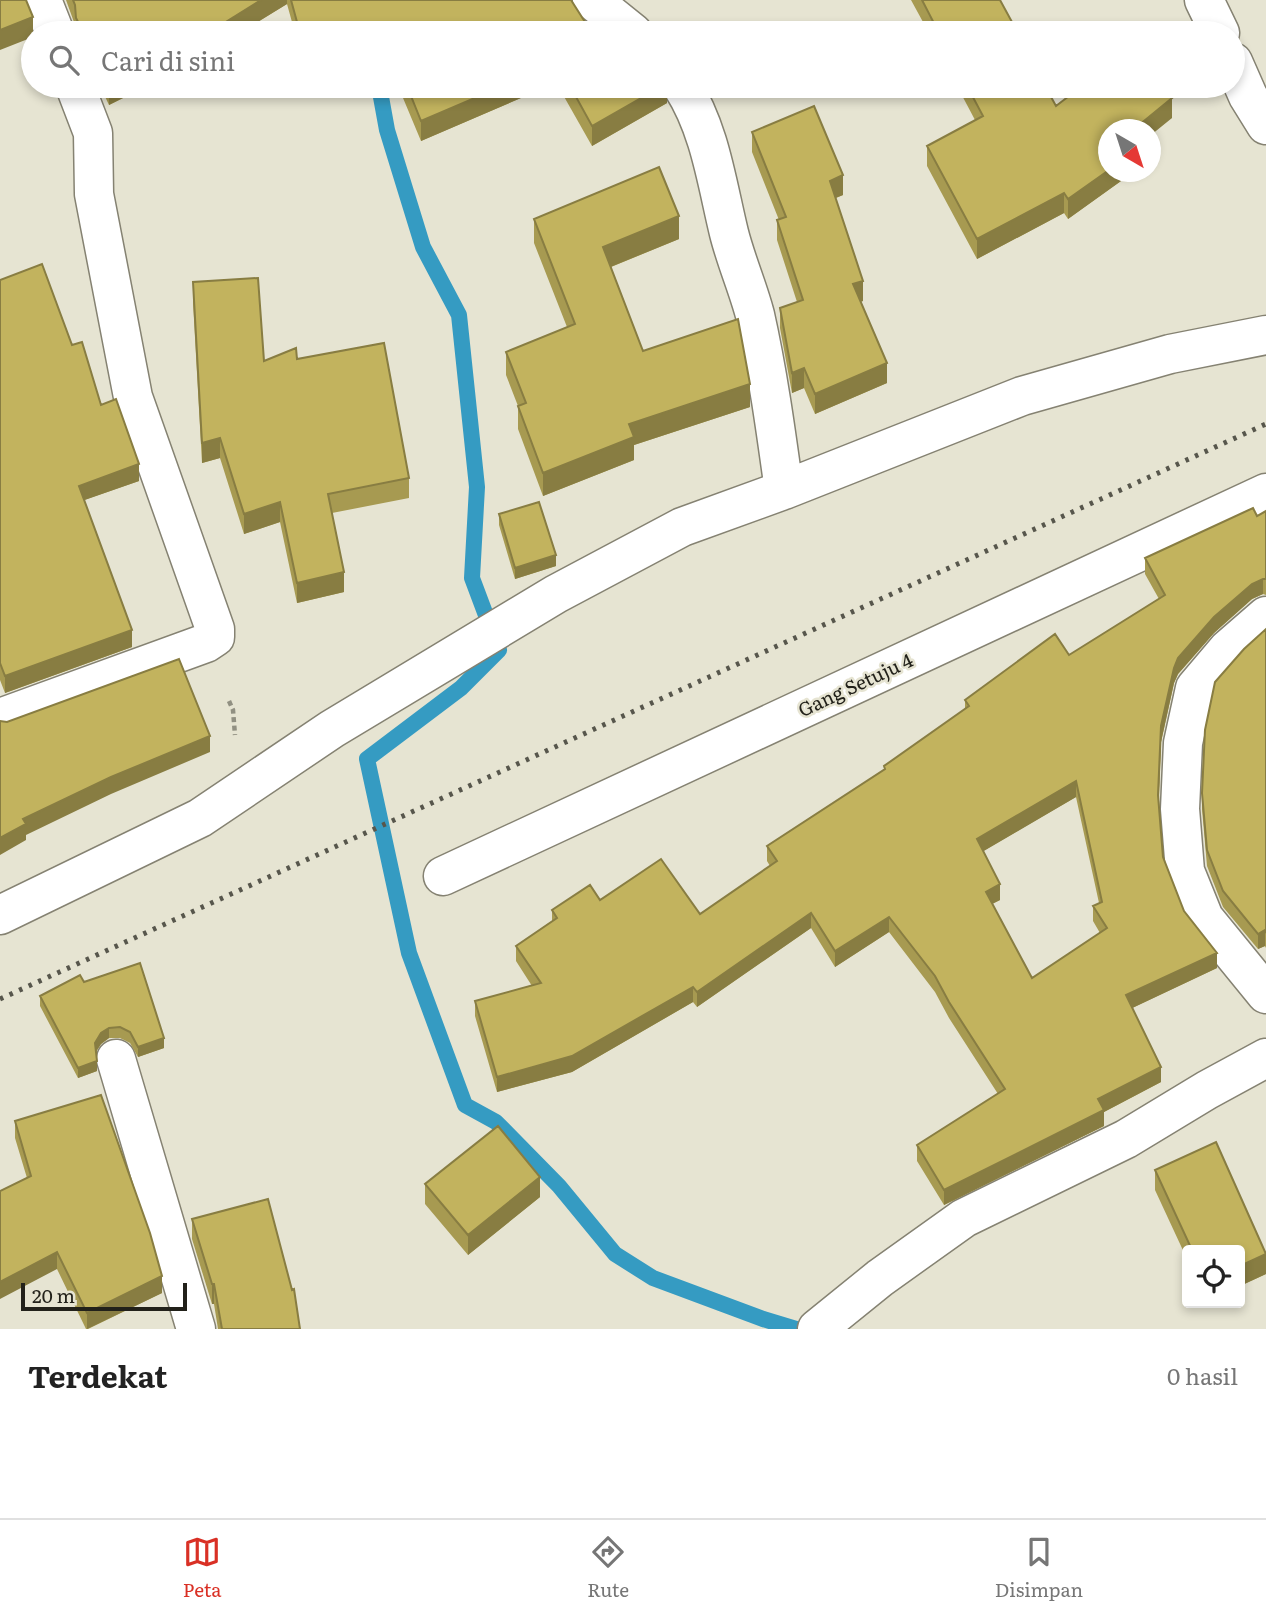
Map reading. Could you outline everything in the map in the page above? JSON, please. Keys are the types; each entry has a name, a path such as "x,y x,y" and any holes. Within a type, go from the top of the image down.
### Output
{"street":[{"path":"43,0 51,21"},
{"path":"592,0 618,21"},
{"path":"1204,0 1214,21"},
{"path":"1245,89 1266,125"},
{"path":"0,718 206,643 215,636 215,629 133,397 94,194 93,133 80,98"},
{"path":"690,98 709,151 730,238 754,313 772,402 783,490"},
{"path":"0,915 200,818 332,729 556,594 682,527 1023,396 1170,354 1266,335"},
{"name":"Gang Setuju 4","path":"443,876 1266,492"},
{"path":"1266,616 1228,649 1195,688 1183,743 1180,809 1185,872 1204,918 1266,994"},
{"path":"817,1329 880,1278 964,1218 1126,1139 1266,1058"},
{"path":"116,1059 196,1329"}],"building":[{"path":"0,0 26,0 33,17 0,30"},
{"path":"73,0 261,0 227,21 78,21"},
{"path":"291,0 571,0 584,21 297,21"},
{"path":"922,0 1000,0 1011,21 933,21"},
{"path":"412,98 475,98 421,121"},
{"path":"577,98 641,98 592,126"},
{"path":"973,98 1052,98 1056,106 1066,98 1172,98 1146,119 1098,119 1098,178 1068,199 1064,193 977,239 927,146 983,116"},
{"path":"814,106 843,175 830,181 863,281 853,284 887,363 815,394 804,368 792,373 780,308 803,300 777,220 786,217 752,132"},
{"path":"659,167 679,216 603,247 643,351 738,319 750,384 629,424 634,437 543,473 518,406 526,403 506,352 575,324 534,219"},
{"path":"42,264 72,345 82,342 101,405 116,399 139,464 79,486 132,630 5,676 0,663 0,280"},
{"path":"258,278 264,361 296,348 297,359 384,343 409,478 328,494 344,572 297,583 280,502 244,514 220,438 202,443 193,282"},
{"path":"539,502 556,555 515,568 499,514"},
{"path":"1253,508 1257,516 1266,511 1266,579 1252,584 1214,617 1178,658 1161,726 1158,795 1163,857 1184,911 1217,953 1126,995 1161,1067 1098,1099 1104,1110 944,1190 917,1145 1005,1089 935,976 889,917 835,951 811,913 697,992 693,987 572,1056 497,1077 475,1001 541,983 516,946 557,918 552,910 590,885 600,900 661,859 700,914 777,861 767,846 885,769 884,766 969,706 965,700 1055,634 1069,655 1165,595 1145,558","holes":["1076,781 1102,902 1093,906 1107,928 1032,978 986,892 1000,884 977,839"]},
{"path":"1266,629 1266,933 1265,930 1258,934 1223,891 1207,850 1202,793 1205,730 1215,682"},
{"path":"179,659 210,736 111,777 23,819 26,824 0,838 0,721 7,722"},
{"path":"140,963 164,1038 138,1047 130,1032 120,1027 109,1028 101,1033 95,1043 97,1061 78,1068 40,996 80,975 84,982"},
{"path":"101,1095 150,1233 162,1276 87,1313 57,1252 0,1282 0,1191 31,1176 15,1121"},
{"path":"498,1126 540,1177 468,1235 425,1184"},
{"path":"1216,1142 1266,1254 1245,1264 1245,1245 1190,1245 1155,1170"},
{"path":"268,1199 292,1290 294,1289 300,1329 222,1329 214,1284 192,1219"}],"waterway":[{"path":"381,98 387,130 423,247 459,315 477,487 472,578 499,650 461,688 367,759 409,953 465,1105 496,1122 559,1186 615,1254 653,1278 796,1329"}],"railway":[{"path":"0,999 1266,424"}]}
